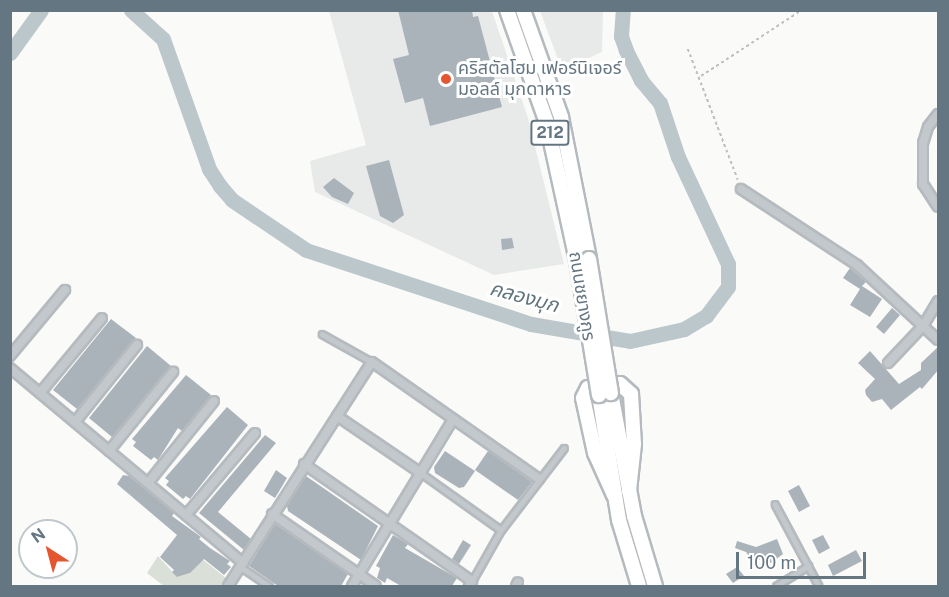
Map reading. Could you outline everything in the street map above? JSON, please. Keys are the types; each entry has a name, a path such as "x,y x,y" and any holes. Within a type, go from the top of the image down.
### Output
{"main road":[{"name":"ถนนชยางกูร","path":"507,10 548,123 583,260"},
{"name":"ถนนชยางกูร","path":"524,10 561,117 605,394 614,495 639,586"},
{"path":"614,495 595,453 583,398 588,388 620,384 631,394 634,444 629,491"},
{"name":"ถนนชยางกูร","path":"605,394 655,586"}],"street":[{"path":"939,114 928,127 923,153 923,184 927,196 939,207"},
{"path":"741,189 857,265 939,340"},
{"path":"10,356 65,290"},
{"path":"888,363 923,326 939,301"},
{"path":"40,393 102,318"},
{"path":"75,422 137,345"},
{"path":"228,586 303,464 372,362 539,479"},
{"path":"10,368 186,515 242,565"},
{"path":"109,451 173,372"},
{"path":"148,483 214,401"},
{"path":"337,416 421,473"},
{"path":"352,586 453,419"},
{"path":"186,515 255,432"},
{"path":"303,464 470,584"},
{"path":"272,514 376,586"}],"lane":[{"path":"322,334 372,362"},
{"path":"470,584 501,530 564,448"},
{"path":"421,473 501,530"},
{"path":"775,504 819,586"},
{"path":"242,565 269,586"},
{"path":"776,586 808,566"}],"path":[{"path":"700,77 802,10"},
{"path":"688,49 741,189"}],"shaded area":[{"path":"329,11 492,11 528,118 564,264 494,275 315,192 310,161 366,145"},
{"path":"540,11 603,11 602,52 562,70"},
{"path":"158,556 177,577 190,573 202,559 226,578 221,586 164,586 147,573"}],"building":[{"name":"คริสตัลโฮม เฟอร์นิเจอร์ มอลล์ มุกดาหาร","path":"398,10 472,10 473,17 478,16 502,107 430,126 423,98 405,103 393,59 409,55"},
{"path":"389,160 404,215 393,223 380,216 366,166"},
{"path":"334,178 354,193 348,204 332,197 323,187"},
{"path":"512,238 514,248 502,250 501,239"},
{"path":"850,268 866,282 862,286 882,299 870,317 850,305 860,289 843,278"},
{"path":"892,308 900,315 884,334 876,327"},
{"path":"111,319 136,338 77,409 53,390"},
{"path":"147,346 171,366 112,437 89,418"},
{"path":"939,346 939,369 922,389 920,387 891,410 882,399 872,402 866,395 865,390 875,379 858,363 870,351 899,384 921,370 921,363"},
{"path":"186,375 211,395 182,431 178,428 158,460 154,457 151,460 133,446 136,442 132,439"},
{"path":"227,407 248,425 190,499 186,496 183,499 166,485 169,481 165,478"},
{"path":"265,435 276,443 218,512 251,539 244,550 199,513"},
{"path":"445,451 475,471 464,487 459,488 435,473 434,467"},
{"path":"488,451 532,482 518,500 475,470"},
{"path":"276,470 287,478 275,498 264,491"},
{"path":"123,475 129,476 174,513 172,516 201,537 199,539 230,561 227,564 231,567 224,575 204,559 190,573 177,577 172,572 174,570 160,557 177,535 117,484"},
{"path":"306,476 378,526 361,560 288,511 287,506"},
{"path":"799,485 810,506 799,512 788,491"},
{"path":"275,524 348,574 341,586 278,586 249,566"},
{"path":"393,535 408,544 405,548 457,578 452,586 401,586 387,578 385,583 377,578 380,568 376,566"},
{"path":"823,535 830,548 819,554 812,540"},
{"path":"777,539 783,554 771,563 762,558 754,563 746,552 735,548 737,541 756,547"},
{"path":"463,540 471,545 459,564 452,559"},
{"path":"856,550 862,561 833,576 828,565"},
{"path":"737,567 744,576 733,583 726,574"}],"waterway":[{"name":"คลองมุก","path":"10,53 41,10"},
{"name":"คลองมุก","path":"131,10 163,39 209,169 220,186 232,200 306,250 531,324 630,341 684,329 706,316 728,287 728,264 678,157 660,103 641,80 626,50 621,36 623,10"}],"place":[{"name":"คริสตัลโฮม เฟอร์นิเจอร์ มอลล์ มุกดาหาร","path":"446,79"}]}
